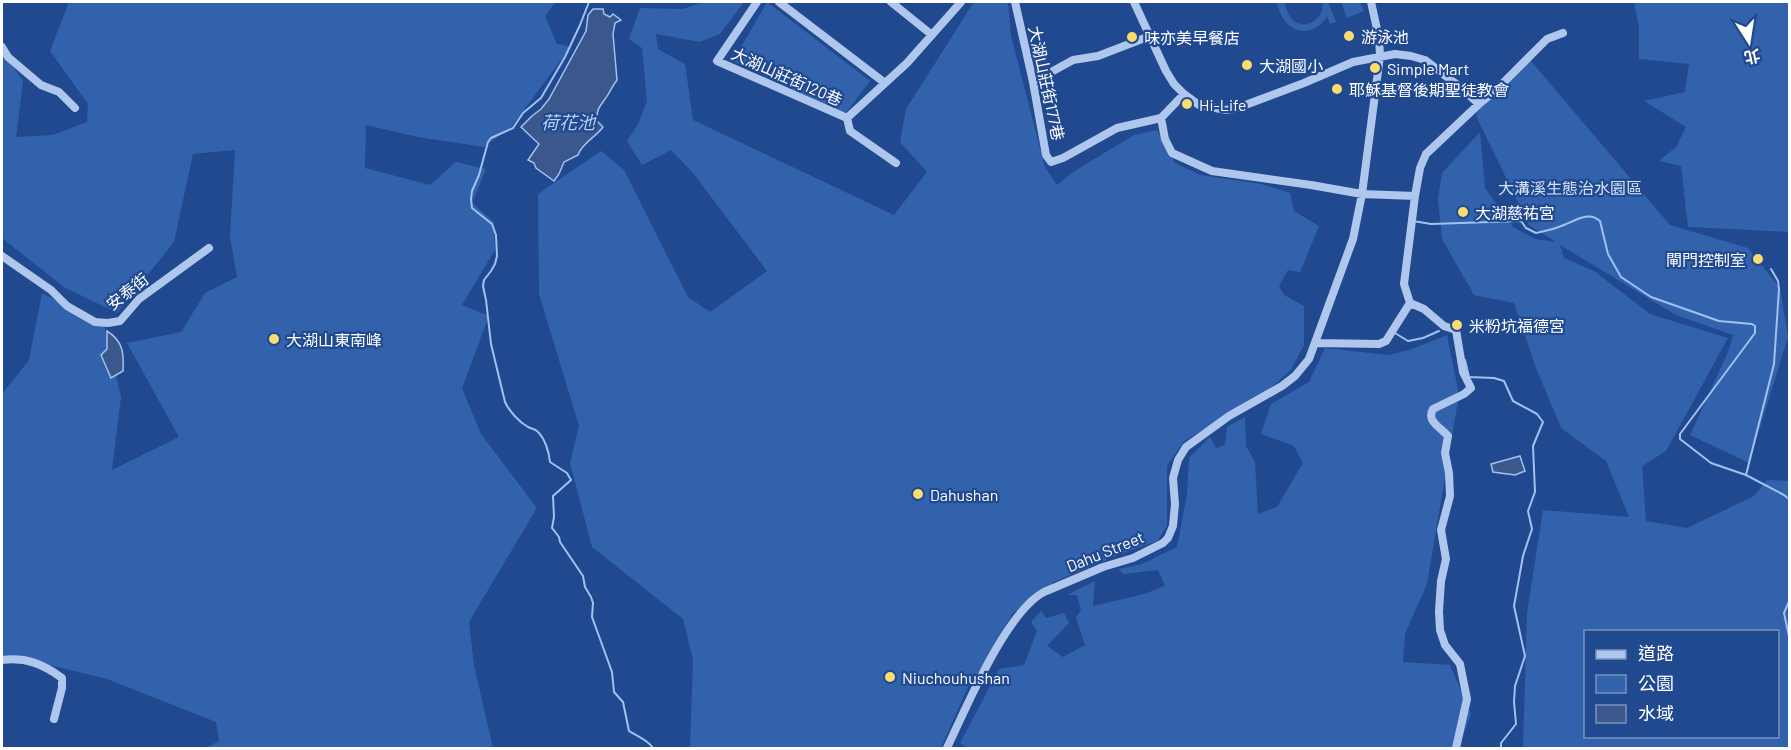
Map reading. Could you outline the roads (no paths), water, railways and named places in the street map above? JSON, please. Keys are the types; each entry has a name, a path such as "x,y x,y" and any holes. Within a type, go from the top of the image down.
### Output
{"street":[{"name":"大湖山莊街120巷","path":"757,2 717,62 847,118 850,131 896,163"},
{"path":"779,2 885,83"},
{"path":"891,2 932,35"},
{"path":"847,118 907,63 961,2"},
{"name":"大湖山莊街177巷","path":"1015,2 1046,155 1051,162 1063,158 1117,128 1161,118"},
{"path":"1134,2 1174,84 1199,105 1226,110 1264,99 1353,62 1380,56 1403,55 1425,60 1479,104"},
{"name":"Dahu Street","path":"947,748 974,689 1008,630 1028,604 1044,592 1103,567 1133,558 1163,543 1173,526 1175,504 1173,478 1178,460 1186,447 1229,416 1282,386 1295,376 1310,359 1353,239 1362,194 1380,56 1380,38 1371,2"},
{"path":"1456,748 1467,699 1460,664 1445,645 1440,630 1439,611 1446,559 1441,530 1450,496 1445,453 1448,436 1430,417 1433,408 1471,388 1461,364 1456,330 1443,326 1424,309 1410,303 1404,284 1415,196 1420,168 1426,154 1494,92 1547,39 1563,33"},
{"path":"1033,82 1074,60 1098,56 1150,36"},
{"path":"2,47 8,57 41,86 59,92 75,108"},
{"path":"1184,94 1161,118 1165,139 1172,153 1212,171 1362,194 1415,196"},
{"name":"安泰街","path":"2,256 51,290 67,306 95,322 108,323 120,321 139,299 209,248"},
{"path":"1316,343 1379,344 1386,341 1410,303"},
{"path":"2,660 19,658 47,667 62,678 62,688 54,719"}],"water":[{"name":"荷花池","path":"593,9 603,9 604,14 610,17 613,14 621,20 615,23 613,34 617,80 598,112 597,121 603,127 578,155 564,162 554,181 528,160 539,144 521,127 549,99 586,31 588,15"},
{"path":"107,331 119,343 123,359 123,371 111,378 101,355 107,349"},
{"path":"1520,456 1525,471 1515,475 1493,472 1491,464"}],"waterway":[{"path":"589,2 565,57 541,98 523,113 513,128 491,138 488,142 471,199 472,208 492,224 496,235 495,264 484,280 483,286 491,344 505,402 518,419 540,434 546,445 550,462 567,473 571,480 553,496 552,528 583,576 585,587 591,597 592,617 612,672 614,692 623,702 629,731 645,740 653,748"},
{"path":"1413,221 1431,224 1521,221 1526,228 1536,233 1557,228 1582,217 1596,218 1600,221 1608,254 1621,277 1651,297 1719,321 1755,326 1755,333 1680,434 1680,439 1711,463 1746,475 1790,500"},
{"path":"1746,475 1774,364 1779,289 1778,281 1771,269"},
{"path":"1395,333 1408,341 1439,331"},
{"path":"1465,360 1469,377 1494,378 1504,381 1513,401 1537,414 1543,422 1533,446 1535,492 1528,511 1532,529 1523,556 1514,606 1525,656 1515,686 1516,724 1501,743 1501,748"},
{"path":"1790,599 1784,613 1790,641"}],"place":[{"name":"游泳池","path":"1349,36"},
{"name":"味亦美早餐店","path":"1132,37"},
{"name":"大湖國小","path":"1247,65"},
{"name":"Simple Mart","path":"1375,68"},
{"name":"耶穌基督後期聖徒教會","path":"1337,89"},
{"name":"Hi-Life","path":"1187,104"},
{"name":"大湖慈祐宮","path":"1463,212"},
{"name":"閘門控制室","path":"1758,259"},
{"name":"米粉坑福德宮","path":"1457,325"},
{"name":"大湖山東南峰","path":"274,339"},
{"name":"Dahushan","path":"918,494"},
{"name":"Niuchouhushan","path":"890,677"}],"park label":[{"name":"大溝溪生態治水園區","path":"1570,187"}]}
